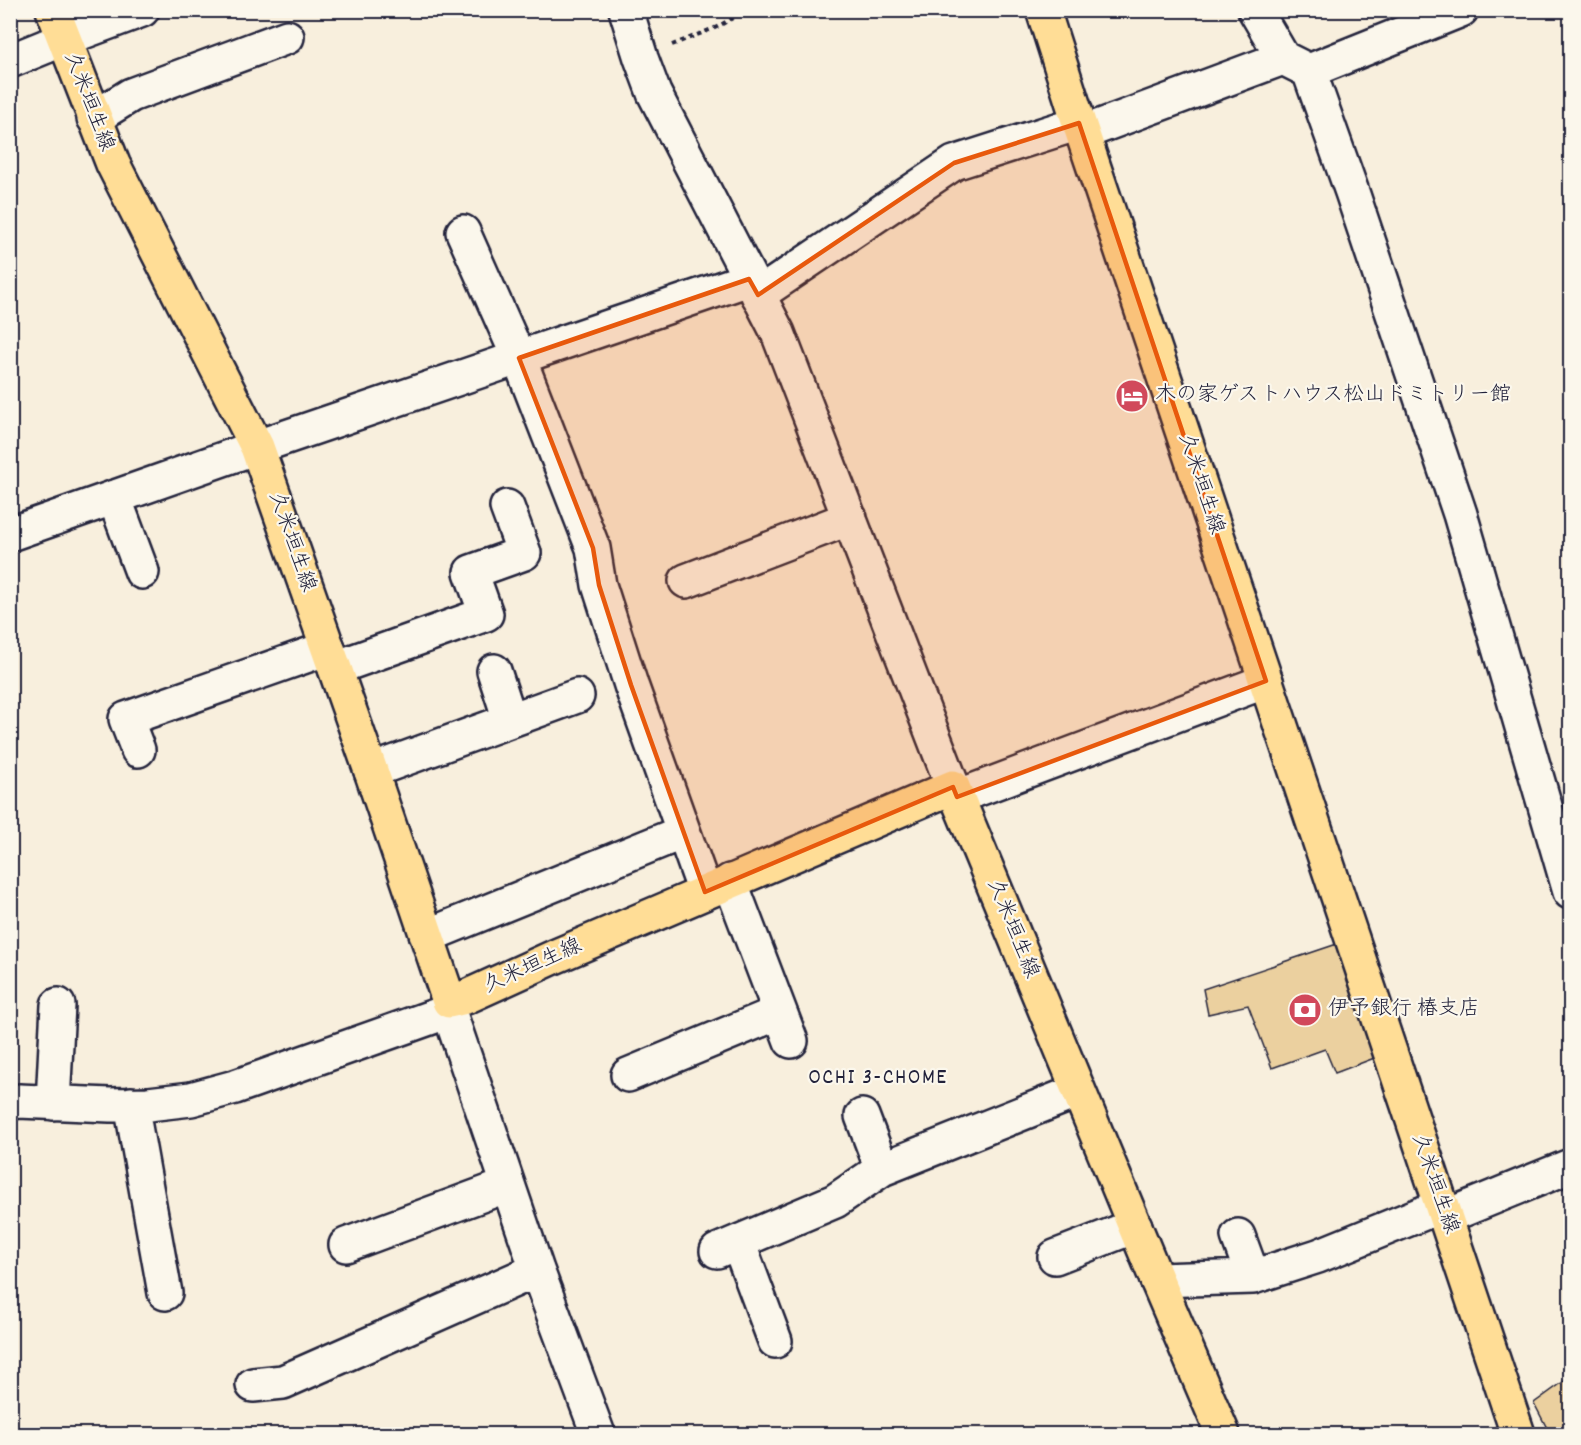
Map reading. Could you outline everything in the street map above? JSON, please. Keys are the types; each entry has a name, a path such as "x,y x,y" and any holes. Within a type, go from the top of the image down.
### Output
{"main road":[{"name":"久米垣生線","path":"1043,10 1080,128 1518,1434"},
{"name":"久米垣生線","path":"58,25 113,164 257,447 371,771 449,1006 554,957 718,887 955,792 1223,1434"}],"street":[{"path":"10,61 58,25 142,10"},
{"path":"626,10 654,93 778,333 955,792 1266,681"},
{"path":"1255,10 1296,64 1352,192 1460,514 1570,892"},
{"path":"10,534 519,358 754,287 954,163 1296,64 1461,10"},
{"path":"94,118 131,95 286,37"},
{"path":"463,231 519,358 593,548 599,585 631,685 683,832 718,887 786,1027 628,1075"},
{"path":"114,497 142,572"},
{"path":"138,750 126,718 486,614 471,572 524,553 507,507"},
{"path":"686,581 850,518"},
{"path":"494,671 510,720"},
{"path":"371,771 577,696"},
{"path":"427,936 683,832"},
{"path":"53,1103 58,1005"},
{"path":"10,1103 19,1101 148,1104 191,1099 235,1087 449,1006 537,1270 598,1434"},
{"path":"775,1341 728,1247 835,1201 882,1169 1078,1090"},
{"path":"131,1104 165,1293"},
{"path":"862,1116 882,1169"},
{"path":"1157,1280 1253,1277 1570,1166"},
{"path":"346,1245 508,1185"},
{"path":"1055,1257 1135,1226"},
{"path":"1238,1236 1253,1277"},
{"path":"253,1385 283,1382 537,1270"}],"path":[{"path":"641,58 717,27 747,10"}],"highlighted area":[{"path":"1079,123 1266,681 957,797 953,787 705,892 631,685 599,585 593,548 519,358 749,279 758,295 954,163"}],"building":[{"name":"伊予銀行 椿支店","path":"1337,944 1377,1057 1335,1073 1325,1049 1272,1068 1248,1005 1208,1014 1203,989"},
{"path":"1570,1377 1570,1434 1550,1434 1534,1403"}],"place":[{"name":"木の家ゲストハウス松山ドミトリー館","path":"1132,396"},
{"name":"伊予銀行 椿支店","path":"1305,1010"}],"district":[{"name":"OCHI 3-CHOME","path":"878,1078"}]}
